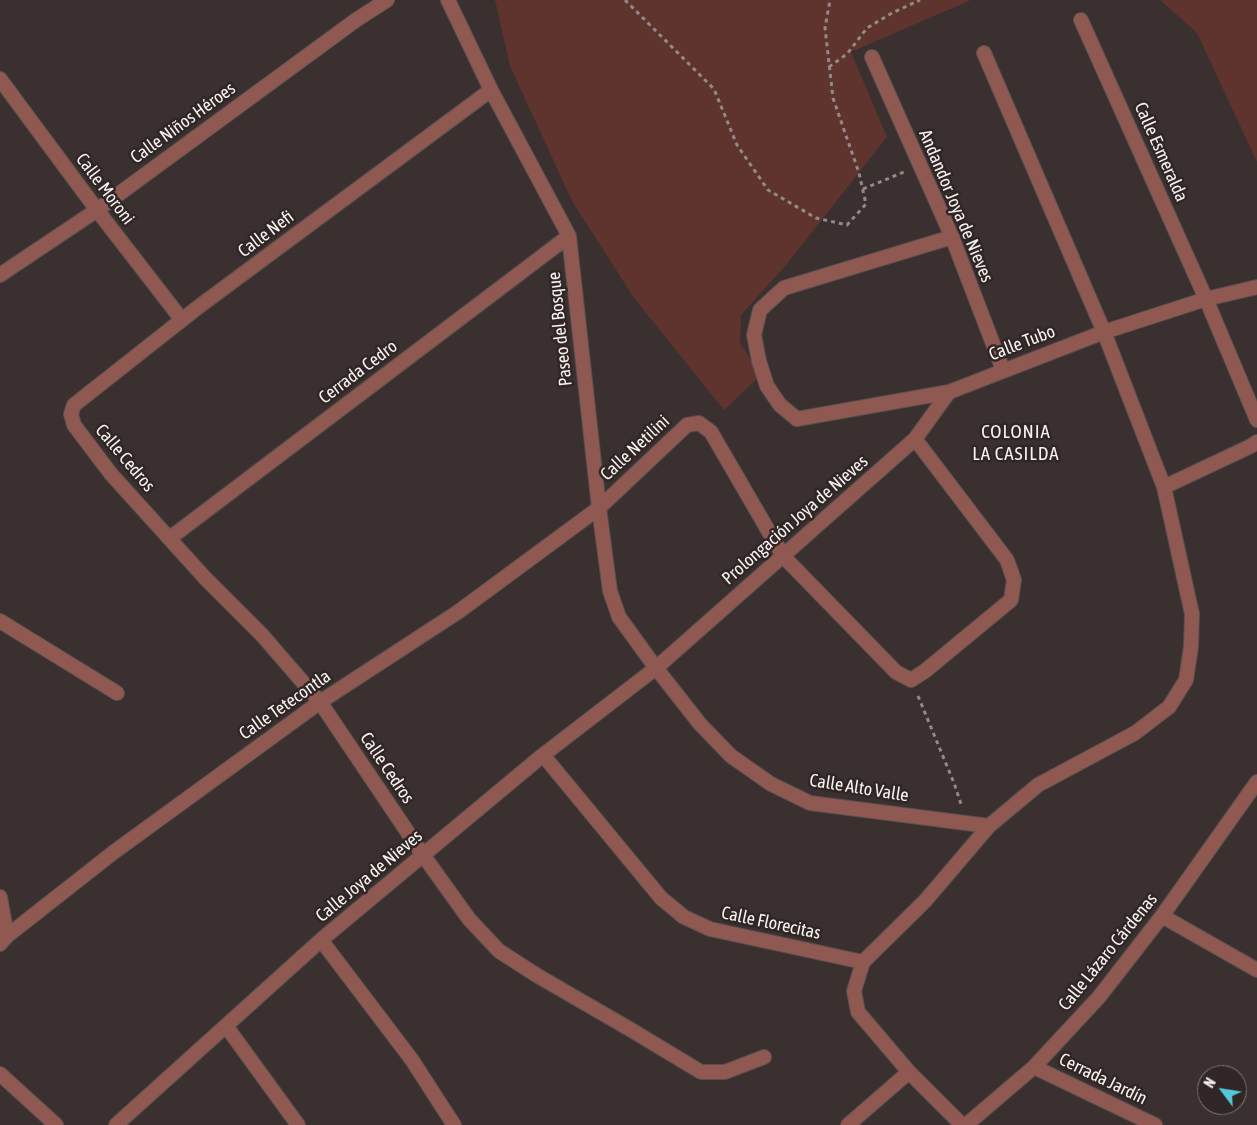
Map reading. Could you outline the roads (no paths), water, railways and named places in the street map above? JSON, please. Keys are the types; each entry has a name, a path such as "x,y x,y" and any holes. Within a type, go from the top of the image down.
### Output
{"street":[{"name":"Calle Niños Héroes","path":"0,275 97,210 356,20 387,0"},
{"name":"Paseo del Bosque","path":"448,0 491,90 569,236 610,591 619,617 656,668"},
{"name":"Calle Esmeralda","path":"1081,20 1206,299 1257,420"},
{"path":"964,1125 909,1072 858,1012 854,991 863,962 925,901 988,826 1038,785 1135,732 1169,708 1186,680 1191,647 1192,614 1164,486 1104,332 984,53"},
{"name":"Andandor Joya de Nieves","path":"872,57 952,237 1003,370"},
{"name":"Calle Moroni","path":"0,79 97,210 182,320"},
{"name":"Calle Nefi","path":"71,414 74,405 182,320 491,90"},
{"name":"Cerrada Cedro","path":"170,538 569,236"},
{"name":"Calle Tubo","path":"952,237 784,288 760,310 754,335 759,361 767,386 780,405 797,419 949,392 1104,332 1206,299 1257,287"},
{"name":"Prolongación Joya de Nieves","path":"656,668 915,439 949,392"},
{"name":"Calle Cedros","path":"71,414 74,425 111,474 206,578 262,635 320,702 423,855 469,919 500,951 538,976 701,1072 724,1072 764,1057"},
{"name":"Calle Netilini","path":"599,508 687,425 699,423 711,432 783,556"},
{"path":"783,556 896,672 911,680 925,671 1011,600 1014,580 1007,560 915,439"},
{"path":"1164,486 1257,442"},
{"name":"Calle Tetecontla","path":"4,940 114,852 320,702 458,612 599,508"},
{"path":"0,621 117,693"},
{"name":"Calle Alto Valle","path":"656,668 700,724 731,756 771,784 810,803 988,826"},
{"name":"Calle Joya de Nieves","path":"116,1125 321,940 543,754 656,668"},
{"name":"Calle Florecitas","path":"543,754 661,898 684,917 710,929 863,962"},
{"name":"Calle Lázaro Cárdenas","path":"964,1125 1034,1067 1098,997 1162,916 1257,782"},
{"path":"0,897 4,940"},
{"path":"1162,916 1257,970"},
{"path":"321,940 412,1060 454,1125"},
{"path":"226,1026 298,1125"},
{"name":"Cerrada Jardín","path":"1034,1067 1155,1125"},
{"path":"848,1125 909,1072"},
{"path":"0,1074 56,1125"}],"district":[{"name":"COLONIA LA CASILDA","path":"1016,443"}]}
